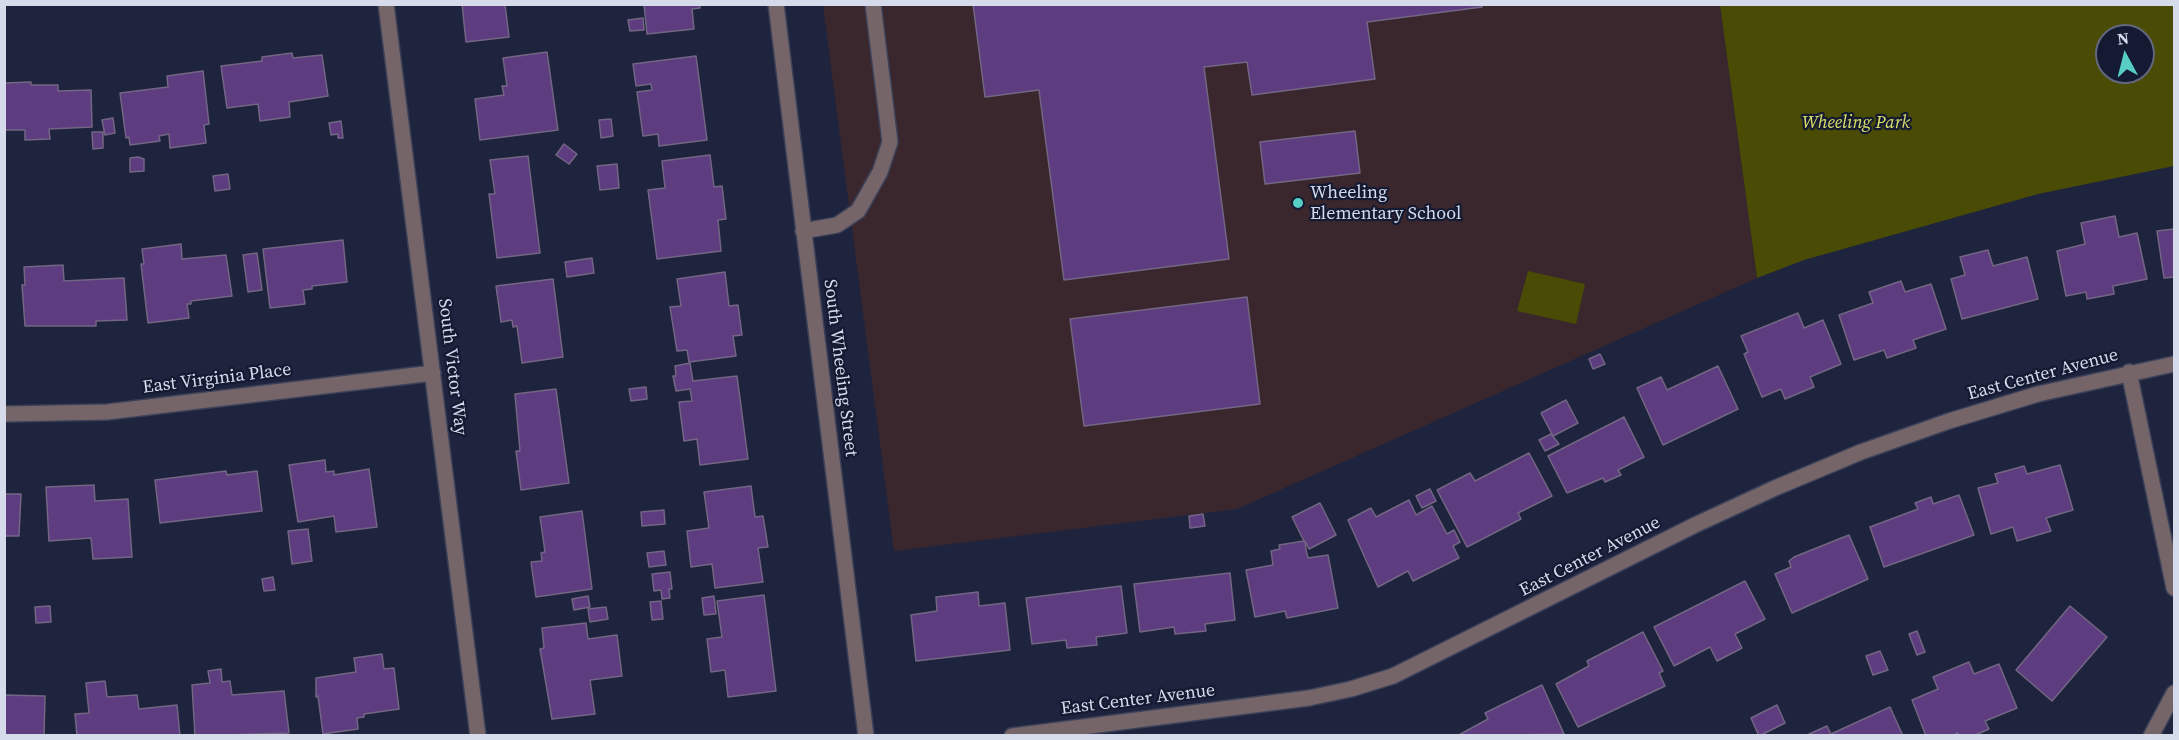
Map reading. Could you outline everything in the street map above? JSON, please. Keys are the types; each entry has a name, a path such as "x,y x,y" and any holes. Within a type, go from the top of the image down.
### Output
{"street":[{"name":"South Victor Way","path":"386,4 478,735"},
{"name":"South Wheeling Street","path":"776,4 866,735"},
{"path":"803,231 837,225 858,211 880,172 890,142 873,4"},
{"name":"East Center Avenue","path":"1012,735 1309,698 1352,689 1393,676 1695,525 1839,461 1960,417 2038,394 2129,372 2175,364"},
{"path":"2129,372 2175,588"},
{"name":"East Virginia Place","path":"4,414 108,411 433,373"},
{"path":"2151,735 2175,693"}],"shaded area":[{"name":"Wheeling Elementary School","path":"823,5 1720,5 1757,278 1237,509 894,551"}],"green space":[{"name":"Wheeling Park","path":"1720,5 2174,5 2174,166 2038,194 1804,260 1757,278"},
{"path":"1528,271 1585,284 1576,324 1517,311"}],"building":[{"path":"462,4 505,4 509,37 466,42"},
{"path":"644,4 699,4 700,8 692,9 694,29 647,34"},
{"path":"973,4 1481,4 1482,7 1367,22 1375,79 1252,95 1247,62 1204,67 1229,259 1064,280 1039,90 985,97"},
{"path":"643,18 644,30 630,31 628,20"},
{"path":"547,52 558,130 480,140 475,99 504,95 502,86 507,86 503,58"},
{"path":"292,53 293,58 322,55 328,96 289,102 290,117 260,121 258,104 227,108 221,66 262,61 262,57"},
{"path":"696,56 707,140 659,146 658,134 643,136 637,92 652,90 651,84 636,86 633,64"},
{"path":"203,71 209,124 204,125 206,143 170,148 169,134 159,136 160,141 130,145 129,137 126,138 120,93 168,87 167,76"},
{"path":"31,82 31,85 58,85 58,91 91,90 92,127 49,129 50,139 25,140 25,130 4,130 4,83"},
{"path":"113,118 115,133 105,135 102,120"},
{"path":"611,119 613,136 601,138 599,120"},
{"path":"341,121 343,138 338,138 338,134 331,135 329,123"},
{"path":"1355,131 1360,173 1265,184 1260,142"},
{"path":"92,132 103,132 103,148 93,149"},
{"path":"564,144 577,154 569,164 556,155"},
{"path":"710,155 714,187 722,186 726,219 718,220 721,251 657,259 648,190 665,188 662,161"},
{"path":"528,156 540,253 497,258 489,194 495,194 490,160"},
{"path":"130,158 144,159 144,171 130,172"},
{"path":"617,164 619,188 600,190 597,166"},
{"path":"228,174 230,189 215,191 213,176"},
{"path":"2115,216 2119,237 2137,233 2147,279 2113,286 2114,294 2087,299 2086,292 2066,296 2057,251 2085,244 2081,223"},
{"path":"2174,229 2174,277 2164,278 2157,231"},
{"path":"343,240 347,282 312,286 312,289 303,290 305,304 270,308 263,249"},
{"path":"181,244 182,259 226,255 232,296 191,301 191,304 187,304 189,318 148,323 141,264 144,264 142,249"},
{"path":"1988,250 1993,266 2027,257 2038,299 1962,319 1951,279 1965,275 1960,257"},
{"path":"257,253 262,290 248,292 243,255"},
{"path":"592,258 594,273 567,277 565,262"},
{"path":"63,265 64,281 124,278 127,320 96,321 96,326 25,326 22,285 25,285 24,267"},
{"path":"725,272 729,306 738,305 742,335 733,336 736,356 689,362 687,350 677,351 670,307 681,306 677,279"},
{"path":"553,279 563,357 522,363 517,326 513,327 512,320 501,322 496,286"},
{"path":"1901,281 1905,292 1931,284 1946,329 1913,340 1916,348 1887,358 1884,350 1854,360 1839,315 1873,303 1869,292"},
{"path":"1247,297 1260,404 1084,426 1070,319"},
{"path":"1798,313 1804,328 1823,320 1841,364 1810,377 1814,387 1785,399 1781,389 1762,397 1744,354 1748,352 1741,336"},
{"path":"1600,354 1605,364 1593,369 1589,359"},
{"path":"690,363 693,381 737,376 748,459 700,465 697,439 684,441 679,402 692,401 690,389 676,391 673,376 676,376 675,366"},
{"path":"1718,366 1738,409 1663,445 1637,388 1661,377 1667,390"},
{"path":"646,387 647,399 631,401 629,389"},
{"path":"556,389 569,483 521,490 516,451 520,451 515,394"},
{"path":"1566,400 1578,423 1553,436 1541,413"},
{"path":"1624,417 1644,457 1618,470 1621,475 1605,482 1603,478 1567,493 1548,456"},
{"path":"1551,434 1559,444 1545,451 1539,440"},
{"path":"1529,453 1552,496 1518,513 1521,519 1467,547 1437,490 1470,473 1475,481"},
{"path":"325,460 326,472 334,471 334,475 369,469 377,527 336,532 334,516 298,522 289,465"},
{"path":"2060,465 2073,510 2046,518 2051,531 2017,541 2013,527 1991,534 1978,488 1998,483 1995,474 2024,466 2027,474"},
{"path":"226,471 227,475 257,471 262,511 160,523 155,480"},
{"path":"94,485 95,501 128,499 132,557 93,559 91,538 49,541 46,487"},
{"path":"751,486 755,517 763,516 768,547 758,548 763,582 715,588 712,564 691,567 687,531 709,528 704,492"},
{"path":"1430,489 1436,501 1422,508 1416,496"},
{"path":"4,494 21,494 19,536 4,536"},
{"path":"1959,495 1974,535 1884,567 1870,527 1918,509 1915,503 1931,497 1933,504"},
{"path":"1409,500 1416,515 1432,506 1447,534 1454,530 1460,542 1453,546 1459,558 1413,581 1408,571 1378,587 1348,520 1371,508 1376,517"},
{"path":"1320,503 1336,535 1309,549 1305,541 1306,550 1308,558 1328,555 1338,608 1287,618 1285,611 1255,617 1246,570 1273,565 1271,551 1280,549 1279,545 1304,541 1292,517"},
{"path":"664,510 665,524 642,526 641,512"},
{"path":"582,511 592,589 536,597 531,562 542,561 541,553 545,552 540,517"},
{"path":"1203,514 1205,526 1190,528 1189,516"},
{"path":"308,529 312,561 292,564 288,531"},
{"path":"1849,535 1868,579 1792,613 1775,574 1791,567 1789,561 1794,557"},
{"path":"664,551 666,565 649,567 647,553"},
{"path":"670,572 672,589 669,589 670,598 662,599 661,590 654,591 652,574"},
{"path":"1230,573 1235,620 1205,624 1206,631 1175,634 1174,627 1140,632 1134,584"},
{"path":"273,577 275,590 264,591 262,579"},
{"path":"1745,581 1765,619 1735,634 1742,648 1717,661 1710,647 1674,666 1654,627"},
{"path":"1121,586 1127,633 1096,637 1097,645 1067,648 1066,640 1032,644 1026,598"},
{"path":"978,592 979,606 1005,603 1010,650 916,661 911,615 937,611 936,597"},
{"path":"764,595 776,691 728,697 725,670 711,672 707,639 722,637 717,601"},
{"path":"588,596 590,607 574,610 572,599"},
{"path":"714,596 716,614 704,615 702,598"},
{"path":"661,601 663,619 652,620 650,602"},
{"path":"50,606 51,622 36,623 35,607"},
{"path":"2070,606 2107,637 2052,701 2016,670"},
{"path":"606,607 608,619 590,622 588,609"},
{"path":"586,623 588,639 617,635 622,676 590,680 595,714 552,719 540,649 544,648 542,628"},
{"path":"1917,631 1925,652 1917,655 1909,634"},
{"path":"1643,632 1663,671 1659,673 1665,686 1578,727 1556,684 1589,666 1587,661"},
{"path":"1880,651 1888,670 1873,675 1866,656"},
{"path":"382,654 384,669 394,668 399,709 364,714 364,717 357,718 358,729 323,734 318,696 316,697 316,678 356,672 354,658"},
{"path":"1969,662 1974,674 1999,664 2017,708 1985,721 1989,729 1973,736 1959,736 1958,733 1951,736 1926,736 1912,700 1938,689 1933,677"},
{"path":"221,669 222,682 230,681 232,695 284,691 289,733 195,736 192,685 210,683 208,671"},
{"path":"105,681 107,697 137,695 139,709 177,705 180,736 77,736 75,714 89,713 86,683"},
{"path":"1542,685 1564,734 1457,736 1488,719 1485,713"},
{"path":"4,695 45,696 44,736 4,736"},
{"path":"1777,705 1785,723 1759,736 1751,718"},
{"path":"1890,707 1903,736 1807,735 1827,726 1831,734"}],"place":[{"name":"Wheeling Elementary School","path":"1298,203"}]}
